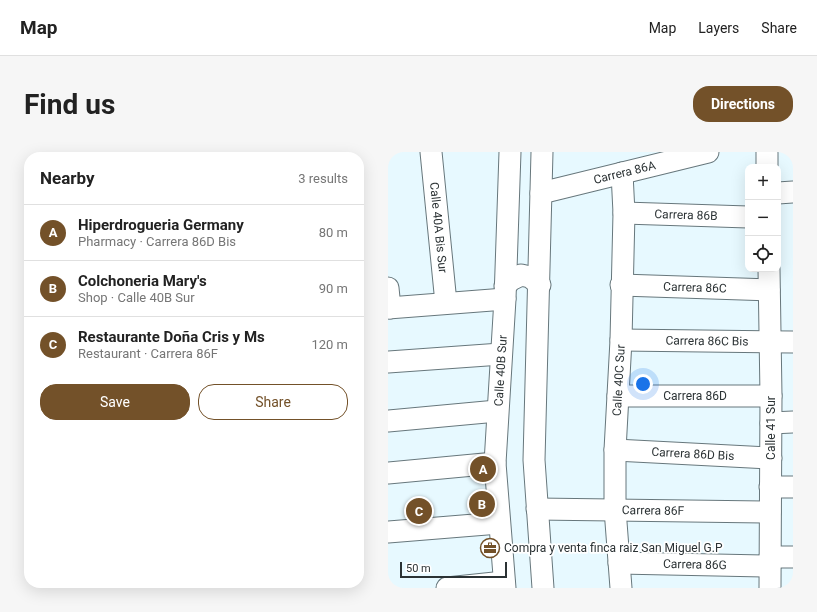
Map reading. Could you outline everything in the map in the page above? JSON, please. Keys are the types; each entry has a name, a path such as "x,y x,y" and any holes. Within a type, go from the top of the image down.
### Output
{"street":[{"name":"Calle 40A Bis Sur","path":"431,152 446,304"},
{"name":"Calle 40B Sur","path":"504,585 495,463 505,292 510,152"},
{"path":"542,152 540,285 534,460 543,588"},
{"name":"Carrera 86A","path":"541,192 708,152"},
{"path":"767,152 767,164"},
{"name":"Calle 40C Sur","path":"621,588 615,509 615,450 621,340 621,285 624,213 622,173"},
{"path":"781,192 793,192"},
{"name":"Carrera 86B","path":"624,213 745,217"},
{"name":"Calle 41 Sur","path":"769,272 771,396 770,588"},
{"path":"389,301 446,304 505,292 511,280 521,275 530,277 540,285"},
{"name":"Carrera 86C","path":"621,285 769,290"},
{"name":"Carrera 86C Bis","path":"621,340 793,342"},
{"path":"388,362 501,354"},
{"name":"Carrera 86D","path":"618,396 771,396"},
{"path":"388,421 497,411"},
{"path":"771,423 793,422"},
{"name":"Carrera 86D Bis","path":"615,450 770,458"},
{"path":"388,473 495,463"},
{"path":"770,487 793,487"},
{"name":"Carrera 86F","path":"537,509 770,512"},
{"path":"388,532 499,523"},
{"name":"Carrera 86G","path":"619,563 770,562 793,557"},
{"path":"447,588 504,585"}],"place":[{"name":"Hiperdrogueria Germany","path":"483,469"},
{"name":"Colchoneria Mary's","path":"482,504"},
{"name":"Restaurante Doña Cris y Ms","path":"419,511"},
{"name":"Compra y venta finca raiz San Miguel G.P","path":"490,548"}]}
